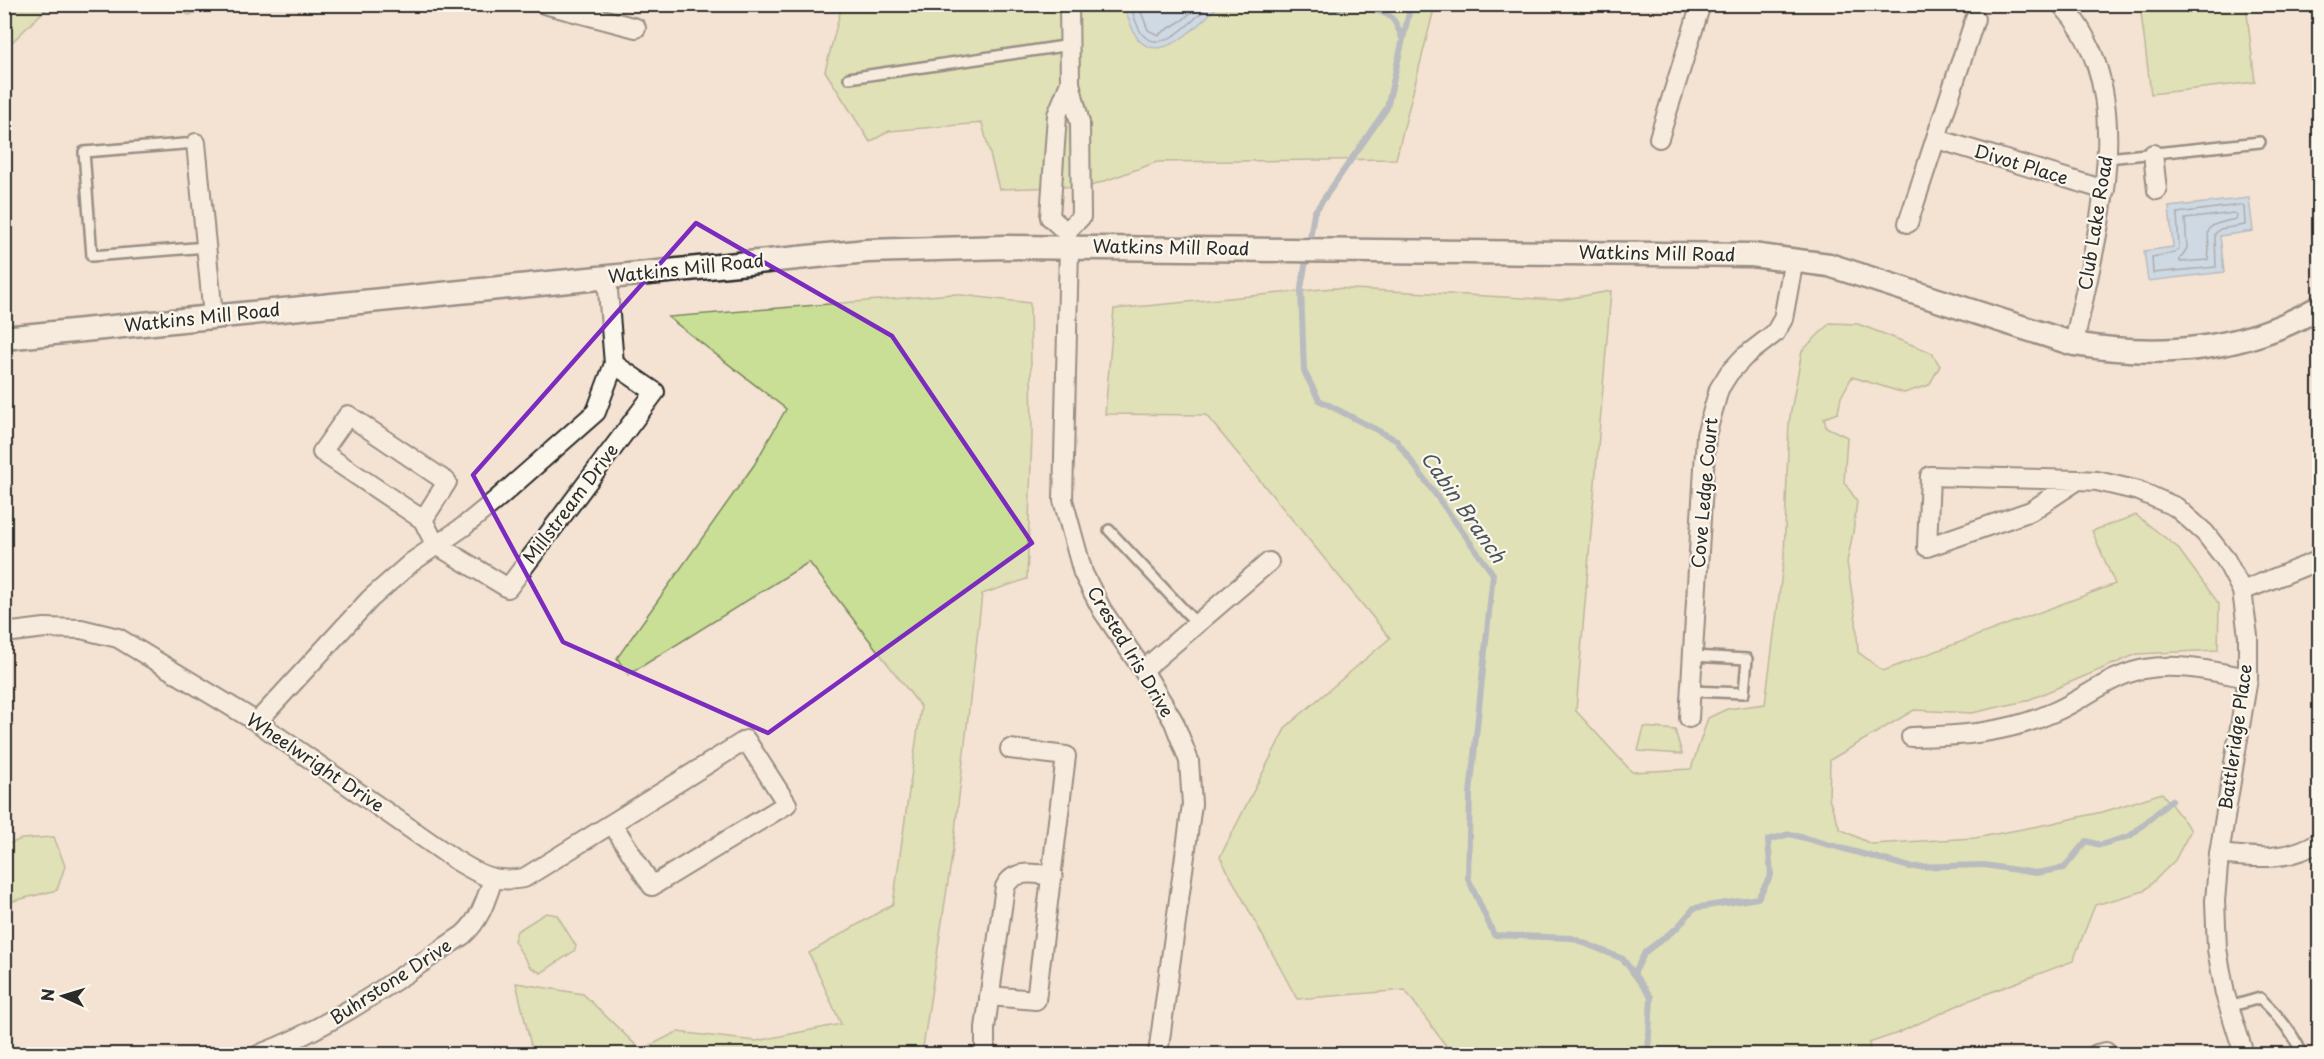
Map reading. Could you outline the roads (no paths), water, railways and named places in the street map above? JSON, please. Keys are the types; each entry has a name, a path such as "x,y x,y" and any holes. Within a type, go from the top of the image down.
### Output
{"street":[{"path":"544,4 636,28"},
{"path":"1069,4 1070,83 1080,123 1081,217 1067,240 1050,217 1057,115 1070,83"},
{"path":"1659,138 1701,4"},
{"name":"Club Lake Road","path":"2061,4 2080,27 2093,57 2107,119 2108,158 2105,190 2091,270 2074,345"},
{"path":"1908,223 1975,20"},
{"name":"Divot Place","path":"1937,139 2105,190"},
{"path":"196,143 213,316"},
{"path":"2153,154 2157,190"},
{"name":"Watkins Mill Road","path":"4,338 867,251 1067,240 1259,249 1713,254 1794,259 1858,273 2074,345 2114,351 2150,352 2223,345 2271,331 2319,308"},
{"name":"Crested Iris Drive","path":"1067,240 1063,501 1083,573 1102,610 1143,670 1174,722 1189,761 1192,783 1192,804 1158,1054"},
{"name":"Cove Ledge Court","path":"1689,718 1706,435 1719,389 1729,373 1743,357 1775,333 1783,319 1794,259"},
{"path":"257,722 370,599 435,544 496,500 596,412 614,364 607,278"},
{"name":"Millstream Drive","path":"435,544 508,588 655,392 614,364"},
{"path":"423,520 447,482 348,415 322,452 423,520 435,544"},
{"name":"Battleridge Place","path":"2078,480 2031,512 1927,548 1930,476 2078,480 2097,481 2139,491 2176,507 2205,533 2226,560 2242,591 2248,636 2248,678 2219,855 2215,901 2217,949 2229,1007 2244,1054"},
{"path":"2242,591 2319,560"},
{"path":"1143,670 1269,562"},
{"name":"Wheelwright Drive","path":"4,633 45,628 81,629 118,638 257,722 453,859 480,875 493,879 508,881 524,879 747,741 787,804 652,886 613,825"},
{"path":"1911,737 1969,736 2020,726 2055,712 2117,678 2144,669 2172,666 2248,678"},
{"path":"989,996 1036,1000 1066,756 1010,749"},
{"path":"2219,855 2280,857 2304,851 2319,841"},
{"path":"985,1054 985,1028 1005,887 1009,879 1017,875 1028,873 1053,876"},
{"name":"Buhrstone Drive","path":"260,1054 287,1044 338,1018 463,935 471,928 485,906 493,879"},
{"path":"2097,1054 2106,1052 2106,1054"}],"lane":[{"path":"849,78 1071,45"},
{"path":"2108,158 2260,142"},
{"path":"196,143 84,152 92,256 207,247"},
{"path":"1109,530 1197,624"},
{"path":"1690,691 1744,693 1747,659 1693,656"},
{"path":"2229,1007 2260,998 2280,1017 2299,1045 2302,1054"}],"water":[{"path":"1352,4 1336,11 1306,5"},
{"path":"1123,5 1219,5 1181,38 1170,45 1158,48 1148,46 1138,39"},
{"path":"2249,198 2253,231 2220,236 2224,272 2148,281 2144,251 2173,247 2169,207"}],"waterway":[{"path":"1359,4 1390,17 1402,38"},
{"name":"Cabin Branch","path":"1309,245 1314,213 1387,108 1411,4"},
{"name":"Cabin Branch","path":"1307,255 1301,288 1304,371 1319,400 1396,440 1493,574 1470,794 1468,878 1494,935 1572,938 1623,959 1651,997 1648,1054"},
{"path":"1634,974 1645,952 1677,928 1694,908 1758,898 1771,875 1768,840 1790,834 1910,867 1984,865 2036,873 2064,868 2086,841 2100,845 2130,836 2172,800"}]}
